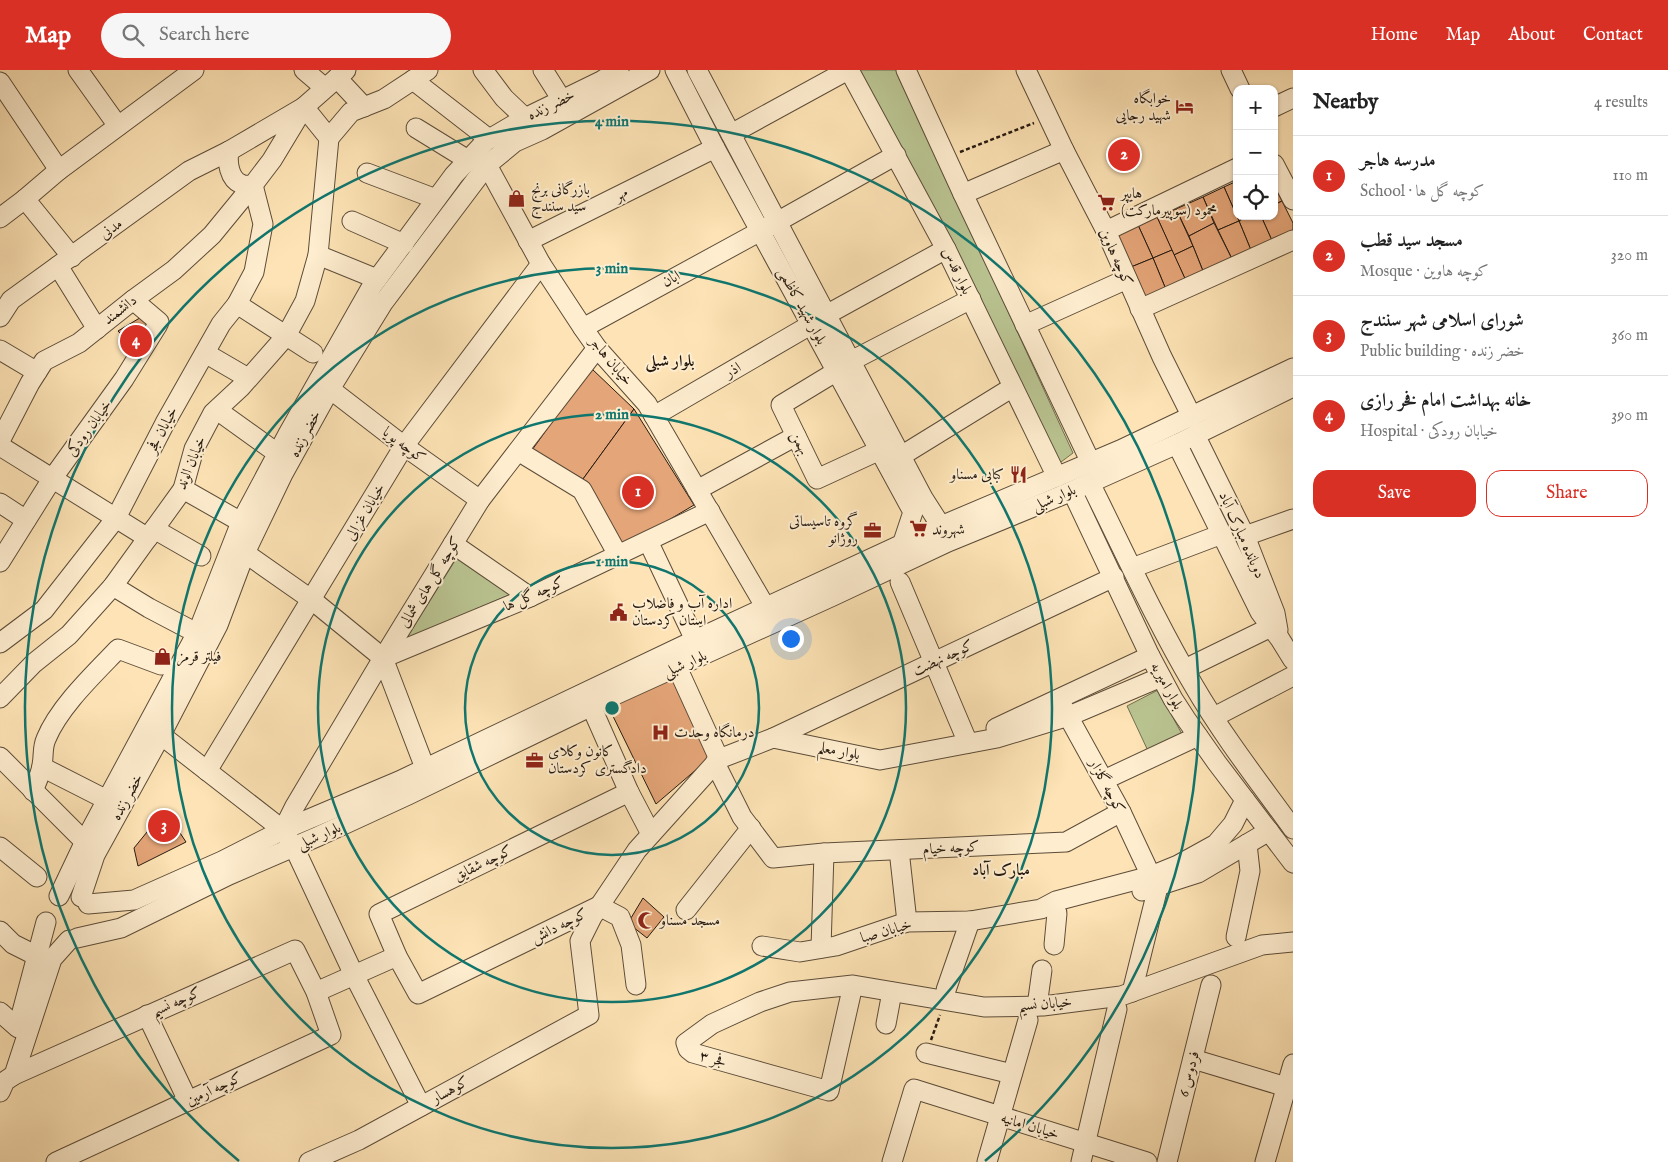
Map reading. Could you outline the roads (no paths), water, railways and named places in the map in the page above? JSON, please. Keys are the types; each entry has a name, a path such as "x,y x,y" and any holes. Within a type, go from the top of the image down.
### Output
{"street":[{"path":"78,70 118,126"},
{"path":"304,70 336,79 364,107"},
{"path":"483,70 504,98 525,118"},
{"path":"543,70 562,100"},
{"name":"خضر زنده","path":"59,896 84,841 199,629 241,522 293,426 377,279 454,175 489,139 525,118 601,81 619,70"},
{"name":"خضر زنده","path":"84,901 95,855 161,735 218,625 245,553 283,474 330,389 383,303 486,166 514,142 542,130 650,70"},
{"name":"بلوار شهید کاظمی","path":"675,70 760,231 819,320 844,366 901,456 923,498 941,526"},
{"name":"بلوار شهید کاظمی","path":"697,70 777,222 819,320"},
{"path":"730,134 849,70"},
{"name":"بلوار قدس","path":"849,70 946,249 1057,477"},
{"path":"906,70 1091,463"},
{"name":"کوچه هاوین","path":"1026,70 1064,150 1106,231 1193,426"},
{"path":"1231,70 1238,85"},
{"path":"1,214 25,200 59,170 118,126 182,74"},
{"path":"336,79 304,107 329,138 351,112 384,99 420,75 489,139"},
{"path":"0,82 59,170"},
{"path":"1278,105 1293,98"},
{"name":"مدنی","path":"0,317 11,300 189,171 229,151 304,107"},
{"name":"دانشمند","path":"0,441 44,361 79,343 174,270 212,235 272,160 304,107"},
{"path":"416,128 468,160"},
{"name":"خیابان الوند","path":"0,698 34,663 70,635 113,586 183,489 194,449 213,413 286,336 305,301 318,255 329,138"},
{"name":"مهر","path":"528,241 715,148"},
{"path":"963,194 1064,150"},
{"path":"229,151 230,170 235,180 242,185 253,185"},
{"name":"ابان","path":"583,328 896,155"},
{"name":"خیابان هاجر","path":"486,166 541,264 583,328 597,348 647,404 766,608"},
{"path":"1106,231 1233,170"},
{"path":"1278,172 1293,200"},
{"path":"367,174 436,199"},
{"name":"خیابان فجر","path":"4,636 44,610 116,518 204,353 221,324 237,304 254,272 263,224 253,185"},
{"path":"25,200 65,262 97,329"},
{"path":"352,222 404,244"},
{"path":"1140,309 1293,240"},
{"name":"اذر","path":"654,416 946,249"},
{"path":"318,255 377,279"},
{"name":"خیابان غزالی","path":"207,771 404,446 541,264"},
{"path":"1025,325 1127,279"},
{"path":"844,366 971,299"},
{"name":"خیابان رودکی","path":"0,562 52,479 124,379 159,322 133,300"},
{"path":"237,304 313,353"},
{"name":"کوچه گل های شمالی","path":"283,830 383,658 480,500 597,348"},
{"path":"0,350 37,372"},
{"path":"204,353 248,378"},
{"name":"بلوار شهید کاظمی","path":"844,366 880,450 913,512 902,545"},
{"name":"بهمن","path":"844,366 781,404 817,479 880,450"},
{"name":"بلوار شبلی","path":"73,939 121,928 229,875 408,795 591,706 948,542 1072,491 1177,444 1193,426 1293,368"},
{"path":"901,456 1013,387"},
{"name":"بلوار شبلی","path":"84,901 134,900 222,861 283,830 425,768 941,526 1091,463 1293,387"},
{"name":"کوچه پویا","path":"330,389 404,446 480,500"},
{"path":"217,410 270,448"},
{"name":"دوبانده مبارک آباد","path":"1193,426 1245,536 1275,613 1275,633"},
{"path":"697,490 796,436"},
{"name":"دوبانده مبارک آباد","path":"1177,444 1260,612 1293,660"},
{"path":"0,446 116,518 201,556"},
{"path":"518,451 582,490 618,555"},
{"name":"بلوار امیریه","path":"1090,483 1184,669 1235,749 1293,829"},
{"path":"183,489 241,522"},
{"name":"بلوار امیریه","path":"1072,491 1150,656 1186,719 1293,863"},
{"path":"0,503 26,520"},
{"name":"کوچه گل ها","path":"383,658 530,597 710,511"},
{"path":"1245,536 1293,519"},
{"path":"1132,568 1222,534"},
{"path":"648,541 695,640"},
{"path":"453,544 530,597"},
{"path":"245,553 312,600 383,658 425,768"},
{"name":"کوچه نهضت","path":"773,738 1114,577"},
{"path":"900,582 968,743"},
{"path":"113,586 187,628"},
{"path":"1184,669 1275,633 1293,620"},
{"path":"33,791 42,767 43,748 47,737 72,699 118,649 161,666"},
{"name":"بلوار معلم","path":"968,743 1150,656"},
{"path":"677,667 742,817 751,828 686,910"},
{"name":"بلوار معلم","path":"773,738 880,760 997,738 1070,716 1161,676"},
{"path":"1214,717 1293,676"},
{"name":"کوچه گلزار","path":"1058,699 1070,716 1121,812 1154,882"},
{"path":"591,706 629,792 651,834"},
{"path":"161,735 283,830 294,847 354,975 421,1106"},
{"path":"1104,780 1198,736"},
{"path":"717,761 773,738"},
{"path":"1217,763 1235,749"},
{"path":"0,756 84,841"},
{"name":"کوچه دانش","path":"398,956 418,994 599,906 637,850 717,761"},
{"path":"42,767 107,800"},
{"name":"کوچه شقایق","path":"398,956 379,914 629,792"},
{"name":"خیابان صبا","path":"1154,882 1178,865 1216,844 1233,824 1245,800"},
{"name":"کوچه خیام","path":"751,828 774,858 824,853 1066,842 1121,812"},
{"name":"خیابان صبا","path":"762,946 800,952 836,946 907,922 970,921 1049,911 1056,901 1198,873 1269,831"},
{"path":"1236,937 1250,871 1246,844"},
{"path":"0,847 37,877"},
{"path":"899,850 907,922"},
{"path":"821,948 824,853"},
{"path":"1132,992 1154,882"},
{"path":"74,894 84,901 91,910 88,930 73,939 52,959 6,1083 3,1070 18,1028 46,922 48,907 59,896 74,894"},
{"path":"599,906 620,917 631,945 636,985"},
{"name":"کوهسار","path":"309,1162 359,1140 589,1014 580,941 599,906"},
{"path":"1049,911 1054,945"},
{"path":"946,990 970,921"},
{"path":"46,922 55,935 73,939"},
{"path":"0,931 13,944 37,956"},
{"name":"خیابان نسیم","path":"790,992 853,985 984,1008 1033,1013 1120,996 1262,945 1293,942"},
{"name":"کوچه نسیم","path":"6,1083 147,1015 295,950 316,992"},
{"path":"316,992 398,956"},
{"path":"987,1162 1012,1074 1033,1013 1042,970"},
{"name":"فجر ۳","path":"790,992 760,1002 712,1024 686,1043 688,1049 693,1053 828,1091 853,985"},
{"name":"فردوس 6","path":"1167,1162 1211,986"},
{"name":"کوچه آرمین","path":"56,1162 331,1035 316,992"},
{"path":"886,1024 892,992"},
{"path":"1081,1162 1116,1009"},
{"path":"0,1012 18,1028"},
{"path":"147,1015 188,1101"},
{"path":"926,1053 1012,1074"},
{"path":"1193,1059 1290,1088"},
{"path":"1266,1162 1290,1088 1293,1064"},
{"name":"خیابان امانیه","path":"892,1162 914,1089 1147,1162"}],"place":[{"name":"خوابگاه شهید رجایی","path":"1185,107"},
{"name":"مسجد سید قطب","path":"1124,155"},
{"name":"بازرگانی برنج سید سنندج","path":"517,198"},
{"name":"هایپر (سوپیرمارکت) محمود","path":"1107,202"},
{"name":"خانه بهداشت امام فخر رازی","path":"136,341"},
{"name":"کبابی مسناو","path":"1018,474"},
{"name":"مدرسه هاجر","path":"638,492"},
{"name":"شهروند","path":"918,529"},
{"name":"گروه تاسیساتی روژانو","path":"872,530"},
{"name":"اداره آب و فاضلاب استان کردستان","path":"618,612"},
{"name":"فیلتر قرمز","path":"163,656"},
{"name":"درمانگاه وحدت","path":"660,732"},
{"name":"کانون وکلای دادگستری کردستان","path":"534,760"},
{"name":"شورای اسلامی شهر سنندج","path":"164,826"},
{"name":"مسجد مسناو","path":"646,920"}],"district":[{"name":"بلوار شبلی","path":"670,362"},
{"name":"مبارک آباد","path":"1001,871"}]}
